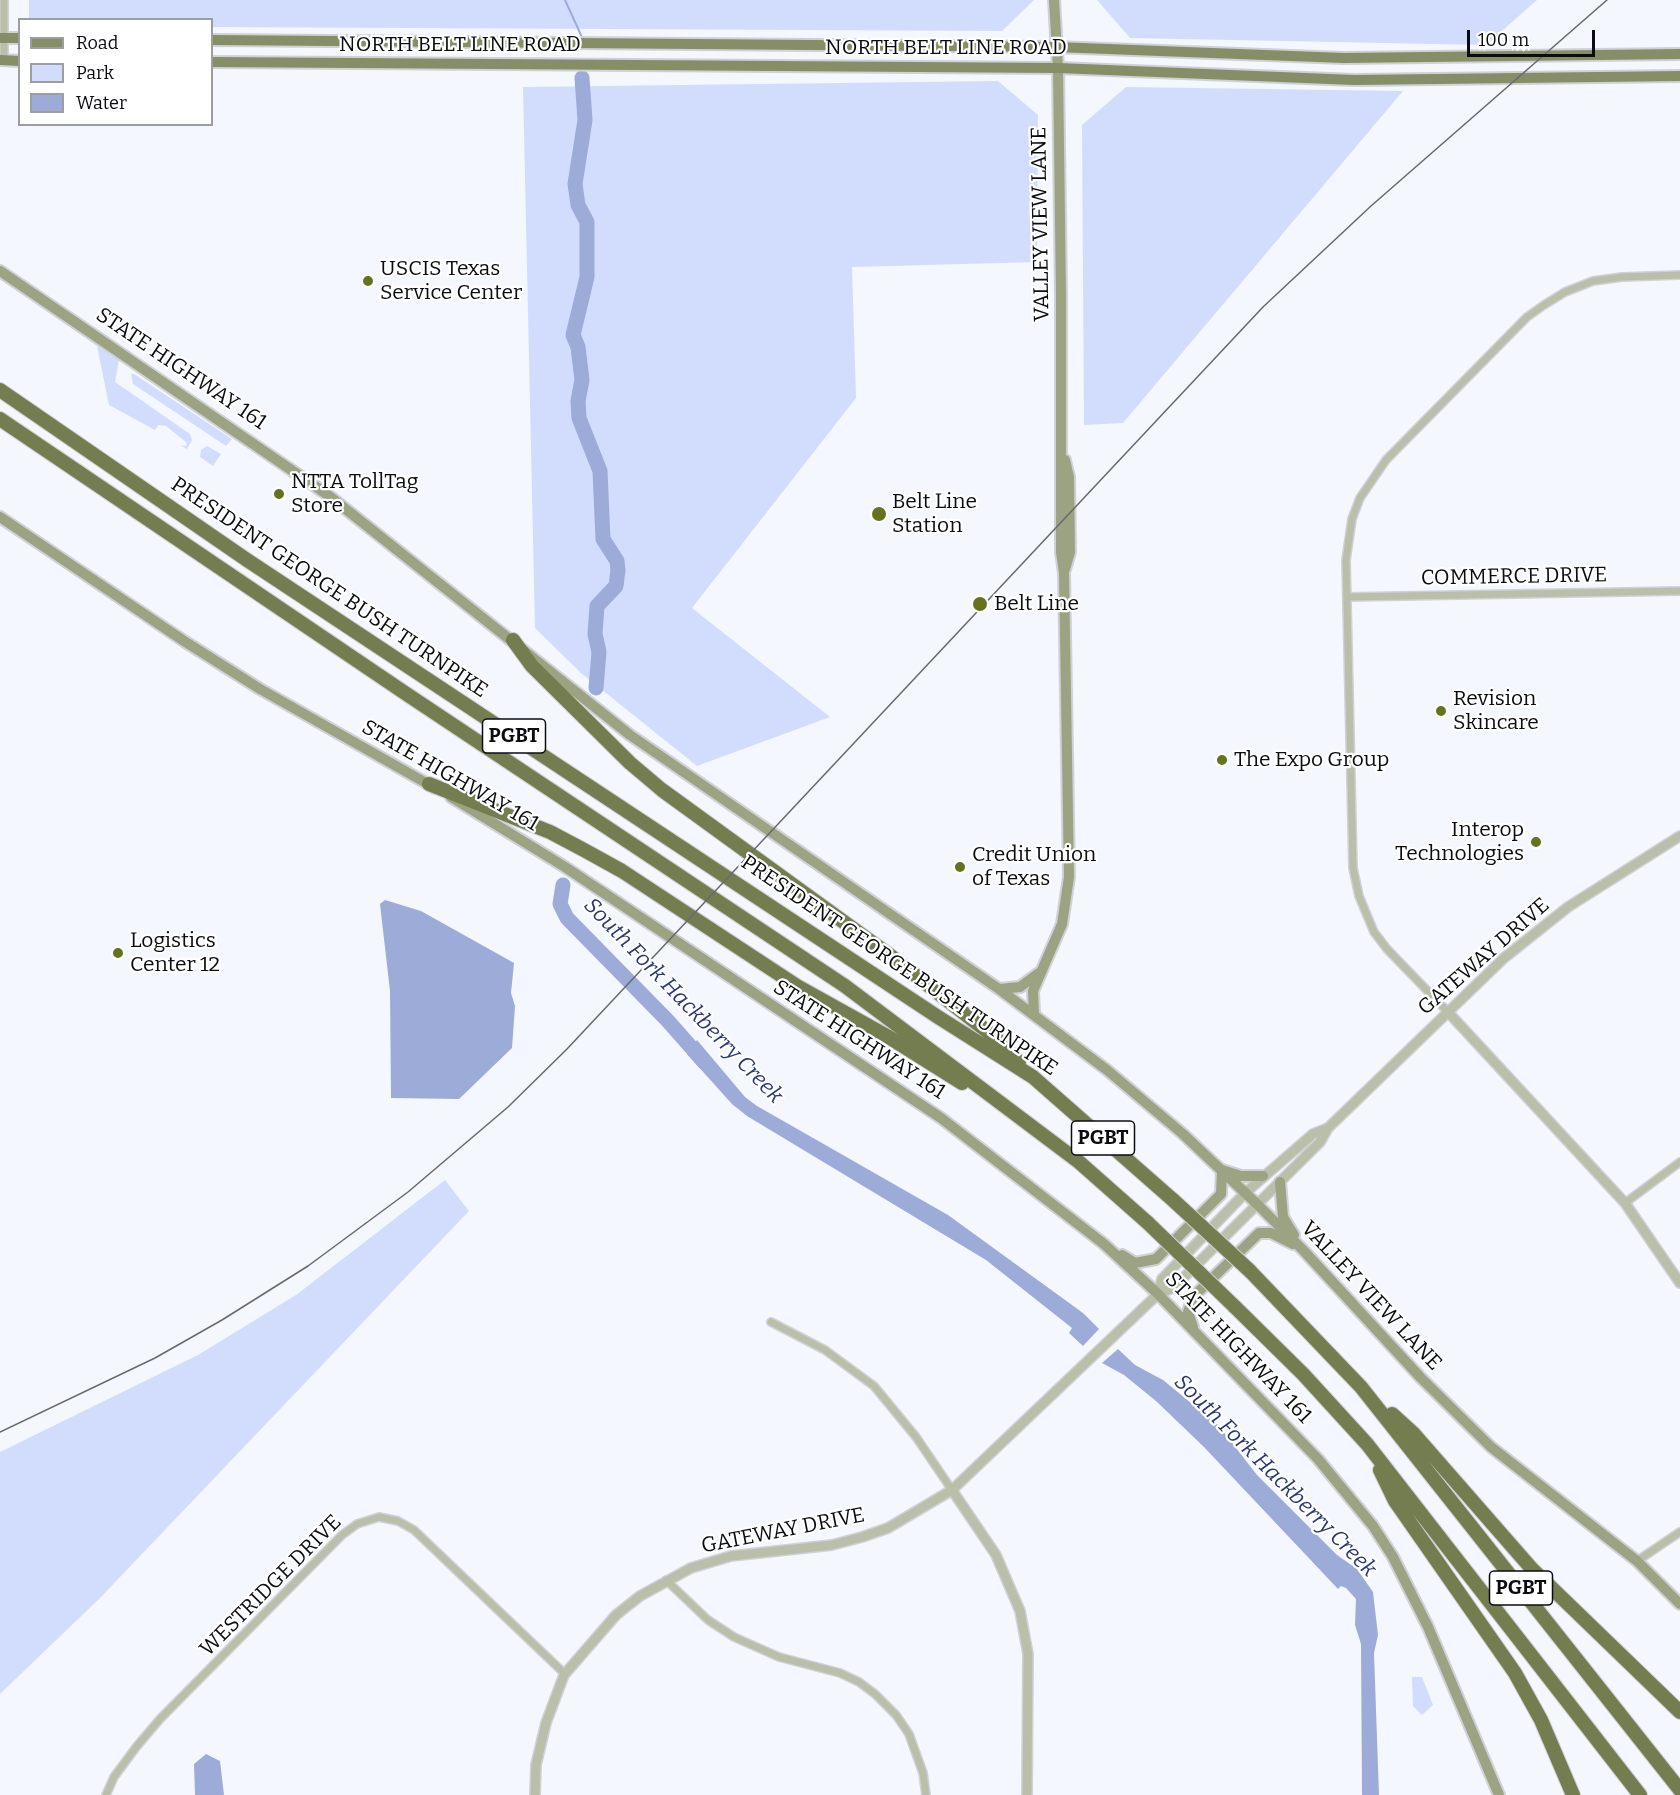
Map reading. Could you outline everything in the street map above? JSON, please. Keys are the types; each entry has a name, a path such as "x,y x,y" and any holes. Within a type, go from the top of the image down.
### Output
{"highway":[{"name":"PRESIDENT GEORGE BUSH TURNPIKE","path":"0,390 257,567 938,1017 1033,1077 1250,1271 1361,1387 1680,1790"},
{"name":"PGBT","path":"0,419 405,693 845,986 1079,1162 1148,1223 1234,1306 1303,1374 1367,1444 1640,1795"},
{"path":"513,640 532,666 630,763 662,790 892,957 997,1039 1033,1077"},
{"path":"429,784 550,832 612,866 797,986 922,1058 994,1105 1019,1116"},
{"path":"1361,1387 1414,1434 1532,1569 1680,1712"},
{"path":"1367,1444 1395,1501 1515,1673 1540,1720 1573,1795"}],"main road":[{"name":"VALLEY VIEW LANE","path":"1054,0 1058,68 1061,552 1064,573 1069,891 1062,924 1032,997 1034,1014 1150,1104 1222,1170 1303,1250 1421,1378 1491,1446 1637,1561 1680,1604"},
{"path":"2,37 18,38"},
{"name":"NORTH BELT LINE ROAD","path":"213,40 1055,47 1353,58 1680,54"},
{"path":"2,60 18,61"},
{"name":"NORTH BELT LINE ROAD","path":"213,62 1058,68 1354,80 1680,76"},
{"name":"STATE HIGHWAY 161","path":"0,271 328,495 650,750 1034,1014"},
{"name":"STATE HIGHWAY 161","path":"0,517 184,641 260,688 429,784 565,867 941,1118 1104,1244 1158,1294 1310,1450 1373,1526 1397,1566 1428,1627 1499,1795"},
{"path":"999,989 1020,987 1040,973"},
{"path":"1104,1244 1136,1263 1156,1259 1221,1194 1222,1170 1241,1176 1263,1176"},
{"path":"1280,1182 1283,1217 1303,1250"},
{"path":"1194,1330 1188,1312 1193,1297 1259,1233 1271,1233 1303,1250"}],"street":[{"path":"2,60 4,0"},
{"path":"1680,275 1622,276 1593,281 1565,292 1527,317 1372,477 1360,498 1352,519 1346,560 1351,847 1359,896 1374,932 1387,950 1447,1011 1625,1203 1680,1282"},
{"name":"COMMERCE DRIVE","path":"1348,597 1680,591"},
{"name":"GATEWAY DRIVE","path":"535,1795 536,1765 546,1723 565,1674 616,1615 666,1580 691,1568 730,1556 832,1545 862,1537 888,1528 952,1490 1158,1294 1173,1288 1320,1142 1328,1128 1504,958 1568,907 1680,836"},
{"name":"GATEWAY DRIVE","path":"1158,1294 1162,1279 1245,1193 1312,1134 1328,1128"},
{"path":"1625,1203 1680,1162"},
{"path":"771,1322 825,1350 874,1386 916,1437 996,1554 1020,1611 1028,1654 1027,1795"},
{"name":"WESTRIDGE DRIVE","path":"106,1795 114,1778 160,1719 342,1535 357,1524 379,1517 398,1521 414,1530 565,1674"},
{"path":"1637,1561 1680,1532"},
{"path":"666,1580 708,1620 734,1637 779,1657 840,1673 859,1682 874,1694 896,1714 909,1734 923,1773 926,1795"}],"green space":[{"path":"29,0 1034,0 1002,31 213,27 213,18 29,18"},
{"path":"1097,0 1537,0 1486,45 1130,38"},
{"path":"998,81 1038,115 1037,262 852,267 856,398 692,608 830,717 697,766 581,673 535,628 523,87"},
{"path":"1126,87 1403,91 1123,423 1084,425 1082,125"},
{"path":"97,346 119,360 115,382 190,434 192,440 187,449 180,445 186,446 187,443 166,426 158,425 155,430 109,405"},
{"path":"131,374 232,439 226,446 133,384"},
{"path":"207,446 221,454 213,466 200,457 201,450"},
{"path":"445,1180 469,1211 100,1598 0,1694 0,1452 198,1355 296,1295"},
{"path":"1412,1677 1422,1677 1433,1705 1422,1715 1413,1706"}],"water":[{"path":"385,900 421,911 514,963 511,993 515,1006 512,1048 459,1099 391,1098 390,991 380,904"},
{"path":"697,1040 745,1097 757,1106 948,1215 1083,1313 1099,1329 1083,1346 1069,1333 1072,1328 986,1260 747,1116 732,1104 687,1054"},
{"path":"1118,1349 1135,1365 1163,1380 1219,1426 1257,1475 1337,1555 1357,1569 1373,1592 1378,1635 1374,1653 1379,1795 1362,1795 1361,1644 1355,1625 1356,1599 1346,1588 1341,1586 1338,1589 1204,1447 1156,1401 1124,1375 1102,1363"},
{"path":"206,1754 220,1761 224,1795 195,1795 194,1764"}],"waterway":[{"name":"South Fork Hackberry Creek","path":"565,0 581,35"},
{"name":"South Fork Hackberry Creek","path":"582,78 585,120 575,184 578,205 587,222 587,277 573,335 578,347 582,380 578,401 579,418 600,471 603,539 617,561 618,570 616,586 597,606 595,634 599,652 596,688"},
{"name":"South Fork Hackberry Creek","path":"563,885 560,904 567,918 668,1021 705,1063"}],"tram line":[{"path":"0,1432 155,1358 222,1320 308,1266 408,1192 508,1107 567,1049 1263,307 1371,206 1607,0"}],"place":[{"name":"USCIS Texas Service Center","path":"368,281"},
{"name":"NTTA TollTag Store","path":"279,494"},
{"name":"Belt Line Station","path":"879,514"},
{"name":"Belt Line","path":"980,604"},
{"name":"Revision Skincare","path":"1441,711"},
{"name":"The Expo Group","path":"1222,760"},
{"name":"Interop Technologies","path":"1536,842"},
{"name":"Credit Union of Texas","path":"960,867"},
{"name":"Logistics Center 12","path":"118,953"}]}
